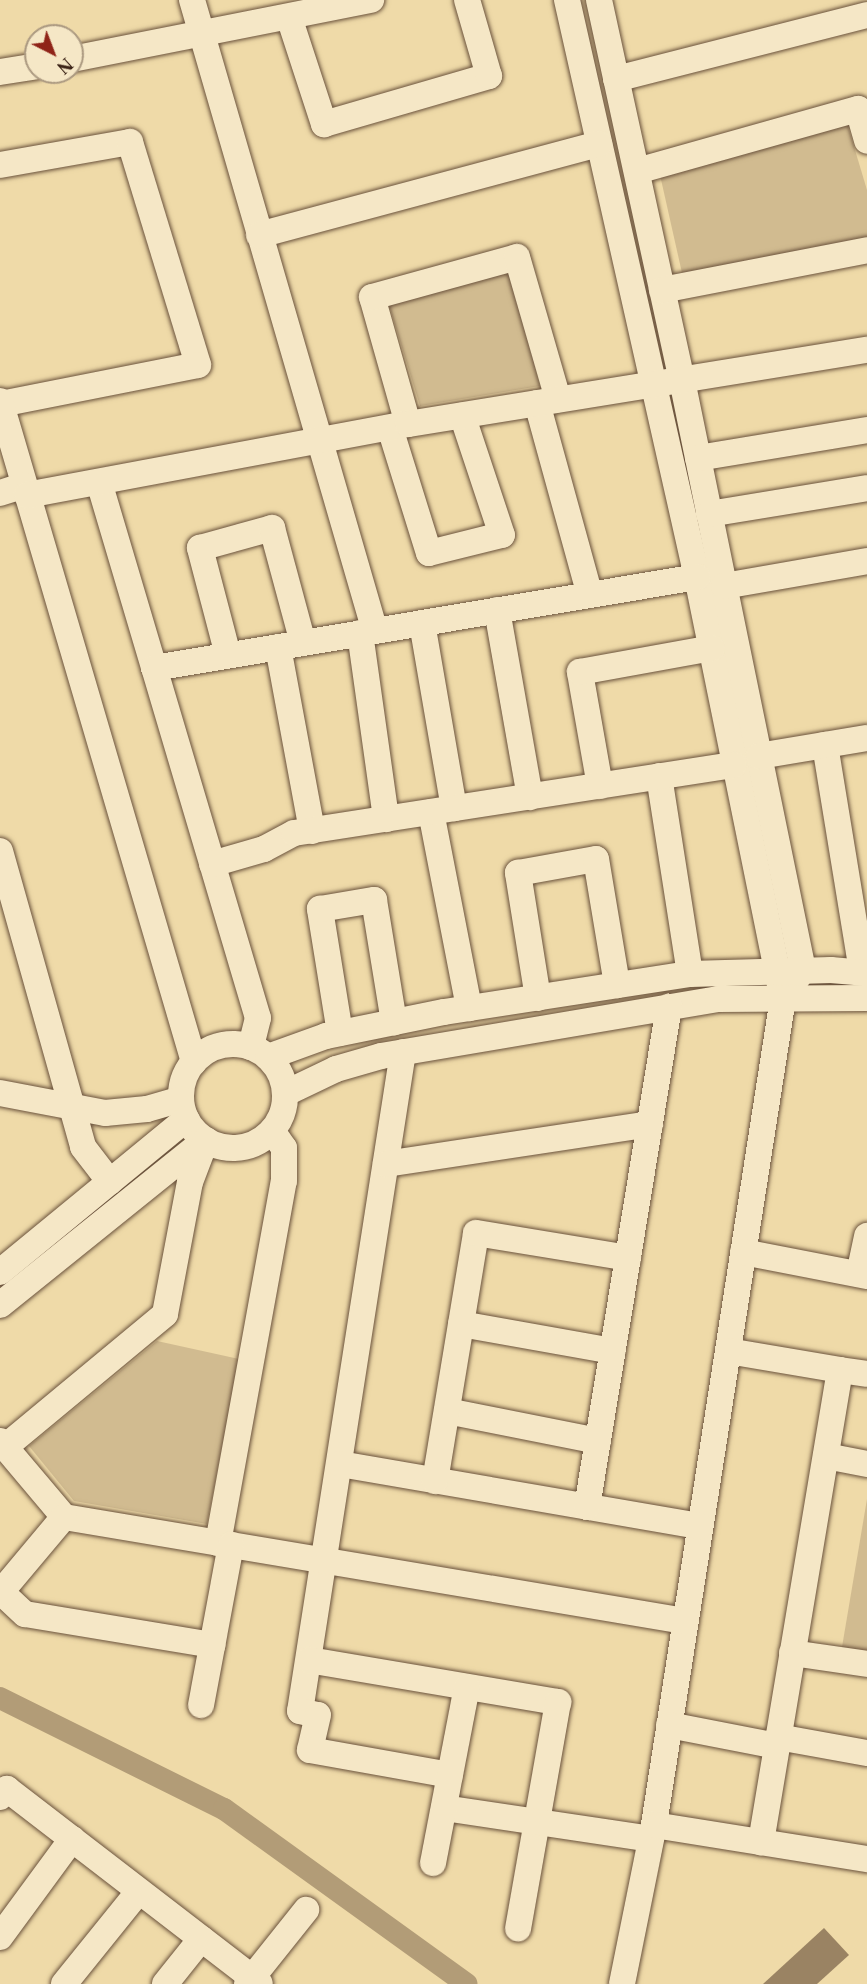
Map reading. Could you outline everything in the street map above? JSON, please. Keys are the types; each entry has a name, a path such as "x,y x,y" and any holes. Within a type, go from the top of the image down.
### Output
{"street":[{"path":"192,0 317,441 367,632 386,819"},
{"path":"84,57 202,36 371,0"},
{"path":"289,17 324,124 489,76 467,0"},
{"path":"567,0 697,577 775,971 783,998 652,1832 622,1984"},
{"path":"599,0 682,380 803,970 783,998"},
{"path":"616,79 867,15"},
{"path":"0,72 24,68"},
{"path":"637,171 858,109 867,141"},
{"path":"0,165 130,142 198,366 0,403 194,1062"},
{"path":"258,235 599,144"},
{"path":"662,290 867,250"},
{"path":"462,415 502,535 429,553 372,297 517,256 590,595"},
{"path":"0,493 99,482 462,415 867,350"},
{"path":"698,458 867,430"},
{"path":"99,482 258,1018 260,1052 281,1074 286,1093 283,1114 272,1131 256,1144 236,1149 206,1140 183,1109 184,1079 194,1062 211,1049 230,1044 260,1052 340,1033 469,1008 690,974 803,970 865,973 825,745"},
{"path":"709,514 867,488"},
{"path":"228,655 200,548 272,528 290,645 312,831"},
{"path":"724,586 867,563"},
{"path":"154,668 697,577"},
{"path":"498,610 530,796"},
{"path":"422,623 443,810 469,1008"},
{"path":"600,786 580,672 712,648"},
{"path":"759,756 867,738"},
{"path":"212,864 264,849 294,833 734,765"},
{"path":"659,776 690,974"},
{"path":"0,851 83,1147 110,1182"},
{"path":"538,998 518,873 596,859 617,985"},
{"path":"340,1033 320,909 374,900 394,1022"},
{"path":"286,1093 336,1069 403,1052 669,1007 718,999 867,998"},
{"path":"587,1507 669,1007"},
{"path":"403,1052 300,1711 318,1714 310,1750 450,1775"},
{"path":"0,1093 72,1104 105,1113 147,1109 183,1109"},
{"path":"0,1272 110,1182 183,1109"},
{"path":"386,1164 650,1124"},
{"path":"201,1706 284,1181 284,1148 272,1131"},
{"path":"0,1305 206,1140"},
{"path":"206,1140 190,1182 165,1314 2,1444 64,1517 686,1621"},
{"path":"435,1481 476,1233 628,1258"},
{"path":"743,1252 863,1275 867,1236"},
{"path":"461,1324 613,1351"},
{"path":"728,1351 867,1374"},
{"path":"760,1842 840,1370"},
{"path":"447,1411 598,1441"},
{"path":"826,1456 867,1464"},
{"path":"340,1464 700,1526"},
{"path":"64,1517 1,1591 26,1614 212,1646"},
{"path":"792,1653 867,1664"},
{"path":"309,1660 558,1702 518,1929"},
{"path":"433,1863 467,1687"},
{"path":"669,1725 867,1753"},
{"path":"3,1793 72,1839 253,1982 306,1910"},
{"path":"444,1808 537,1820 760,1842 867,1860"},
{"path":"0,1937 72,1839"},
{"path":"64,1984 140,1891"},
{"path":"165,1984 201,1939"}],"shaded area":[{"path":"846,120 867,190 867,239 682,273 660,175"},
{"path":"511,272 540,386 420,406 389,305"},
{"path":"157,1341 239,1359 207,1524 74,1501 29,1446"},
{"path":"867,1499 867,1651 842,1647"}],"building":[{"path":"824,1928 849,1955 817,1984 763,1984"}],"waterway":[{"path":"0,1698 224,1809 467,1984"}]}
